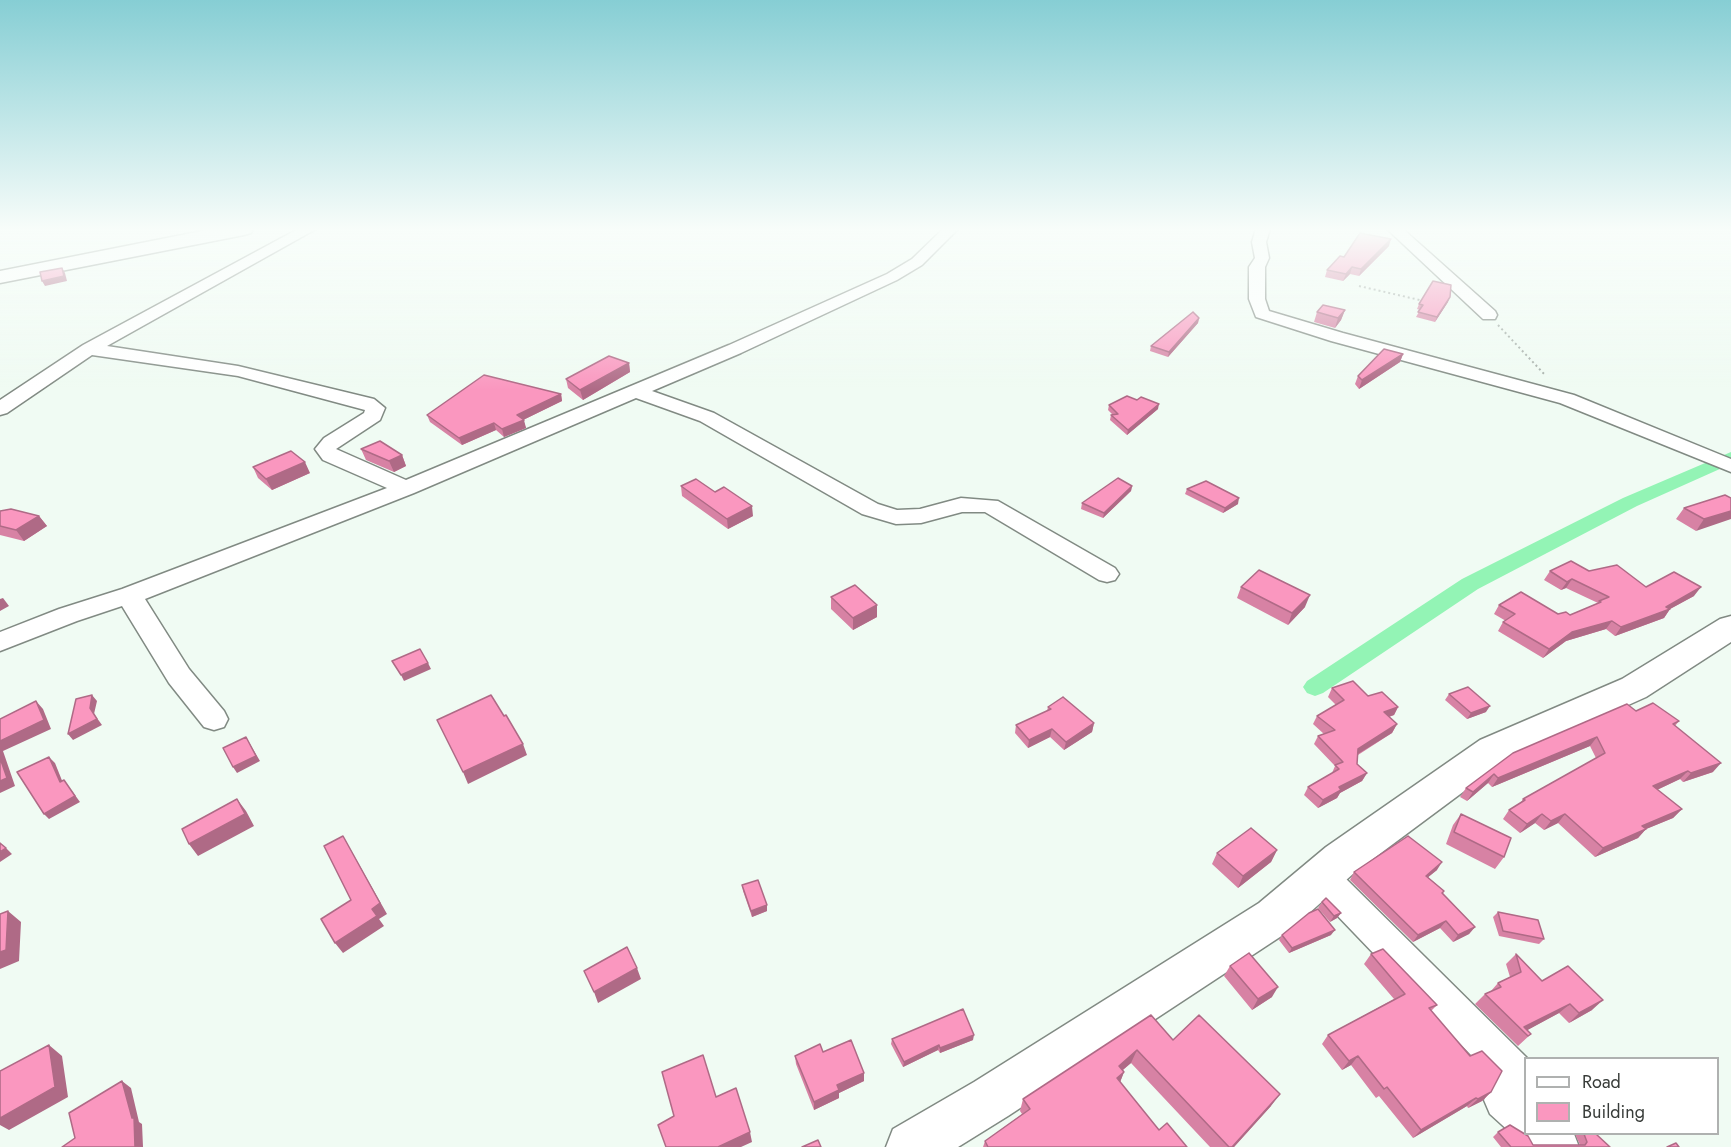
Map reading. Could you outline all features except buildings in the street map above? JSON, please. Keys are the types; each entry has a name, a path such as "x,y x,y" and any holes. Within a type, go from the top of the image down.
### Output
{"street":[{"path":"0,409 89,349 211,283"},
{"path":"0,642 68,615 130,595 406,488 636,391 880,283"},
{"path":"1257,283 1257,299 1262,314 1337,337 1567,399 1731,466"},
{"path":"1453,283 1489,315"},
{"path":"89,349 238,371 367,403 375,408 373,416 331,442 325,449 330,456 406,488"},
{"path":"636,391 707,417 870,509 896,517 921,516 961,505 990,506 1107,574"},
{"path":"130,595 135,607 179,676 214,719"},
{"path":"932,1142 1274,917 1321,876 1394,820 1493,750 1634,688 1731,627"},
{"path":"1321,876 1517,1076 1518,1081 1504,1100 1524,1118"},
{"path":"1543,1135 1559,1147"}],"path":[{"path":"1359,286 1434,303"},
{"path":"1489,315 1567,399"}],"waterway":[{"path":"1315,687 1470,584 1630,502 1731,457"}]}
